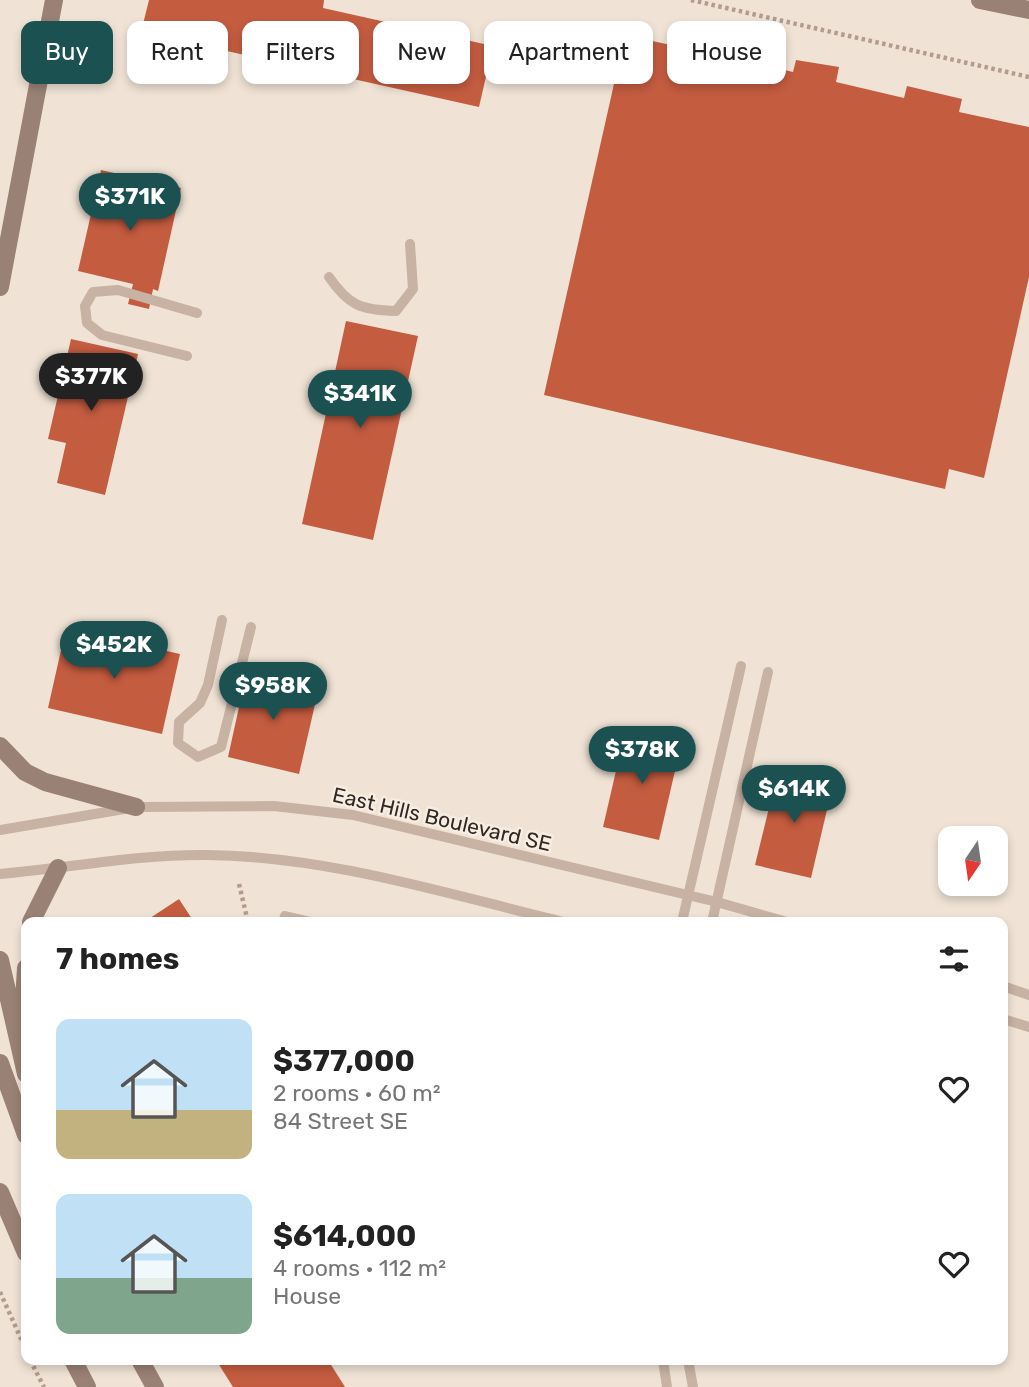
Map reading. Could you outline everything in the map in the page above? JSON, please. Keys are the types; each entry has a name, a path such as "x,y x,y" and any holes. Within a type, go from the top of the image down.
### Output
{"street":[{"path":"0,287 54,0"},
{"path":"980,0 1029,10"},
{"path":"0,746 25,772 46,782 136,807"},
{"path":"34,917 58,868"},
{"path":"0,960 21,1060"},
{"path":"20,1057 21,1042"},
{"path":"0,1063 21,1121"},
{"path":"0,1192 21,1241"},
{"path":"76,1365 87,1387"},
{"path":"143,1365 155,1387"}],"lane":[{"path":"329,277 343,297 366,310 396,311 413,289 410,244"},
{"path":"187,356 102,335 87,323 85,306 93,292 118,290 197,313"},
{"path":"222,620 208,685 200,703 179,722 178,743 198,757 221,747 251,627"},
{"path":"683,917 741,666"},
{"path":"713,917 768,672"},
{"name":"East Hills Boulevard SE","path":"0,830 136,807 274,806 353,815 770,917"},
{"path":"0,874 104,860 207,855 279,861 355,872 543,917"},
{"path":"1008,988 1029,995"},
{"path":"1008,1021 1029,1027"},
{"path":"664,1365 667,1387"},
{"path":"689,1365 693,1387"}],"path":[{"path":"691,0 1029,77"},
{"path":"239,884 247,917"},
{"path":"0,1292 21,1339"},
{"path":"33,1365 44,1387"}],"building":[{"path":"149,0 324,0 323,8 381,21 373,21 373,83 359,80 359,21 242,21 242,54 228,51 228,21 144,21"},
{"path":"470,41 484,44 484,84 479,107 375,84 470,84"},
{"path":"653,41 667,44 667,84 786,84 786,70 793,72 796,60 839,67 836,82 904,98 907,86 962,99 959,112 1029,127 1029,277 984,478 949,469 945,489 544,395 614,84 653,84"},
{"path":"101,170 181,188 158,291 153,289 149,309 128,304 133,284 78,271"},
{"path":"346,321 418,336 373,540 302,524"},
{"path":"71,339 138,354 105,495 57,483 66,443 48,439"},
{"path":"66,628 180,654 162,734 48,708"},
{"path":"247,671 319,687 299,774 228,757"},
{"path":"625,732 681,745 659,840 603,827"},
{"path":"778,771 833,784 811,878 755,865"},
{"path":"179,899 191,917 152,917"},
{"path":"219,1365 331,1365 345,1387 233,1387"}]}
